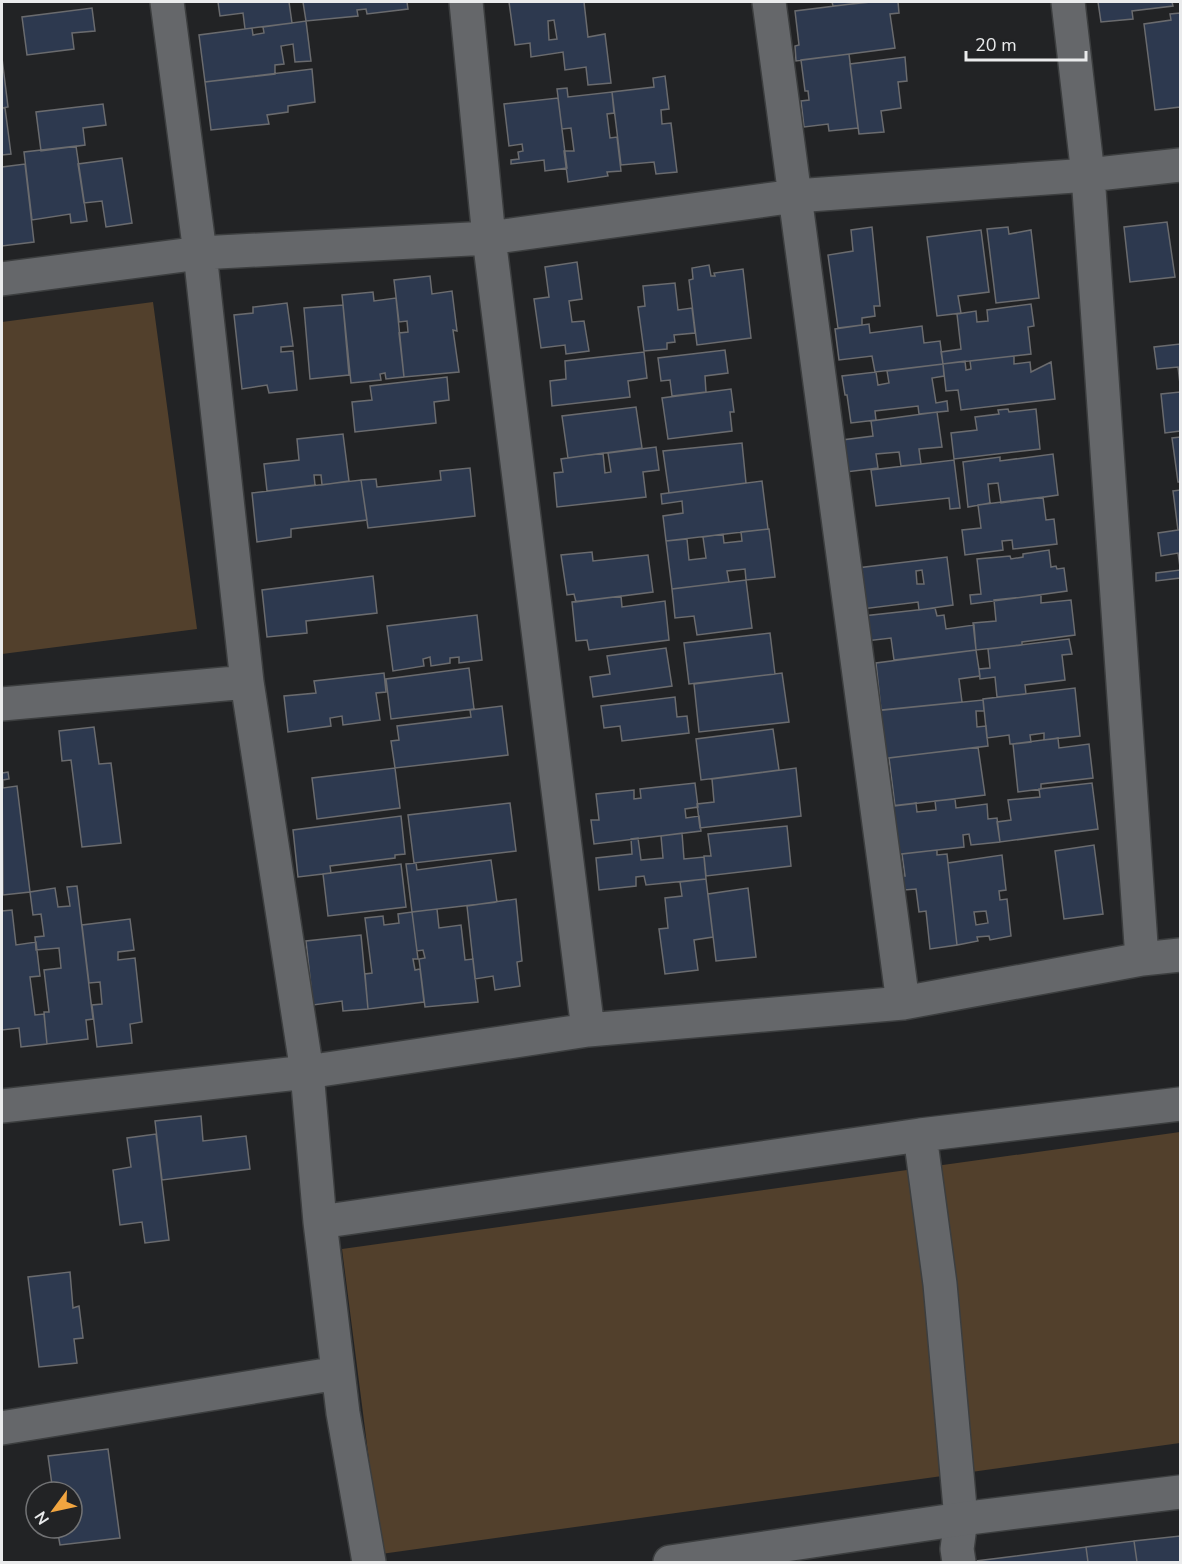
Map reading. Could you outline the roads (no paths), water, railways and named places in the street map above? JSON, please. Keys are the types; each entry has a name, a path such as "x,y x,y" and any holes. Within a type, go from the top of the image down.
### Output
{"street":[{"path":"167,2 200,254 247,682 307,1072 320,1222 343,1413 369,1563"},
{"path":"466,2 489,238 588,1030"},
{"path":"769,2 903,1003"},
{"path":"1068,2 1088,175 1142,959"},
{"path":"2,279 200,254 489,238 795,196 1088,175 1180,165"},
{"path":"2,704 247,682"},
{"path":"2,1106 307,1072 588,1030 903,1003 1142,959 1180,955"},
{"path":"320,1222 920,1136 1180,1104"},
{"path":"920,1136 940,1284 961,1519 957,1549 959,1563"},
{"path":"2,1428 338,1373"},
{"path":"670,1563 961,1519 1180,1492"}]}
